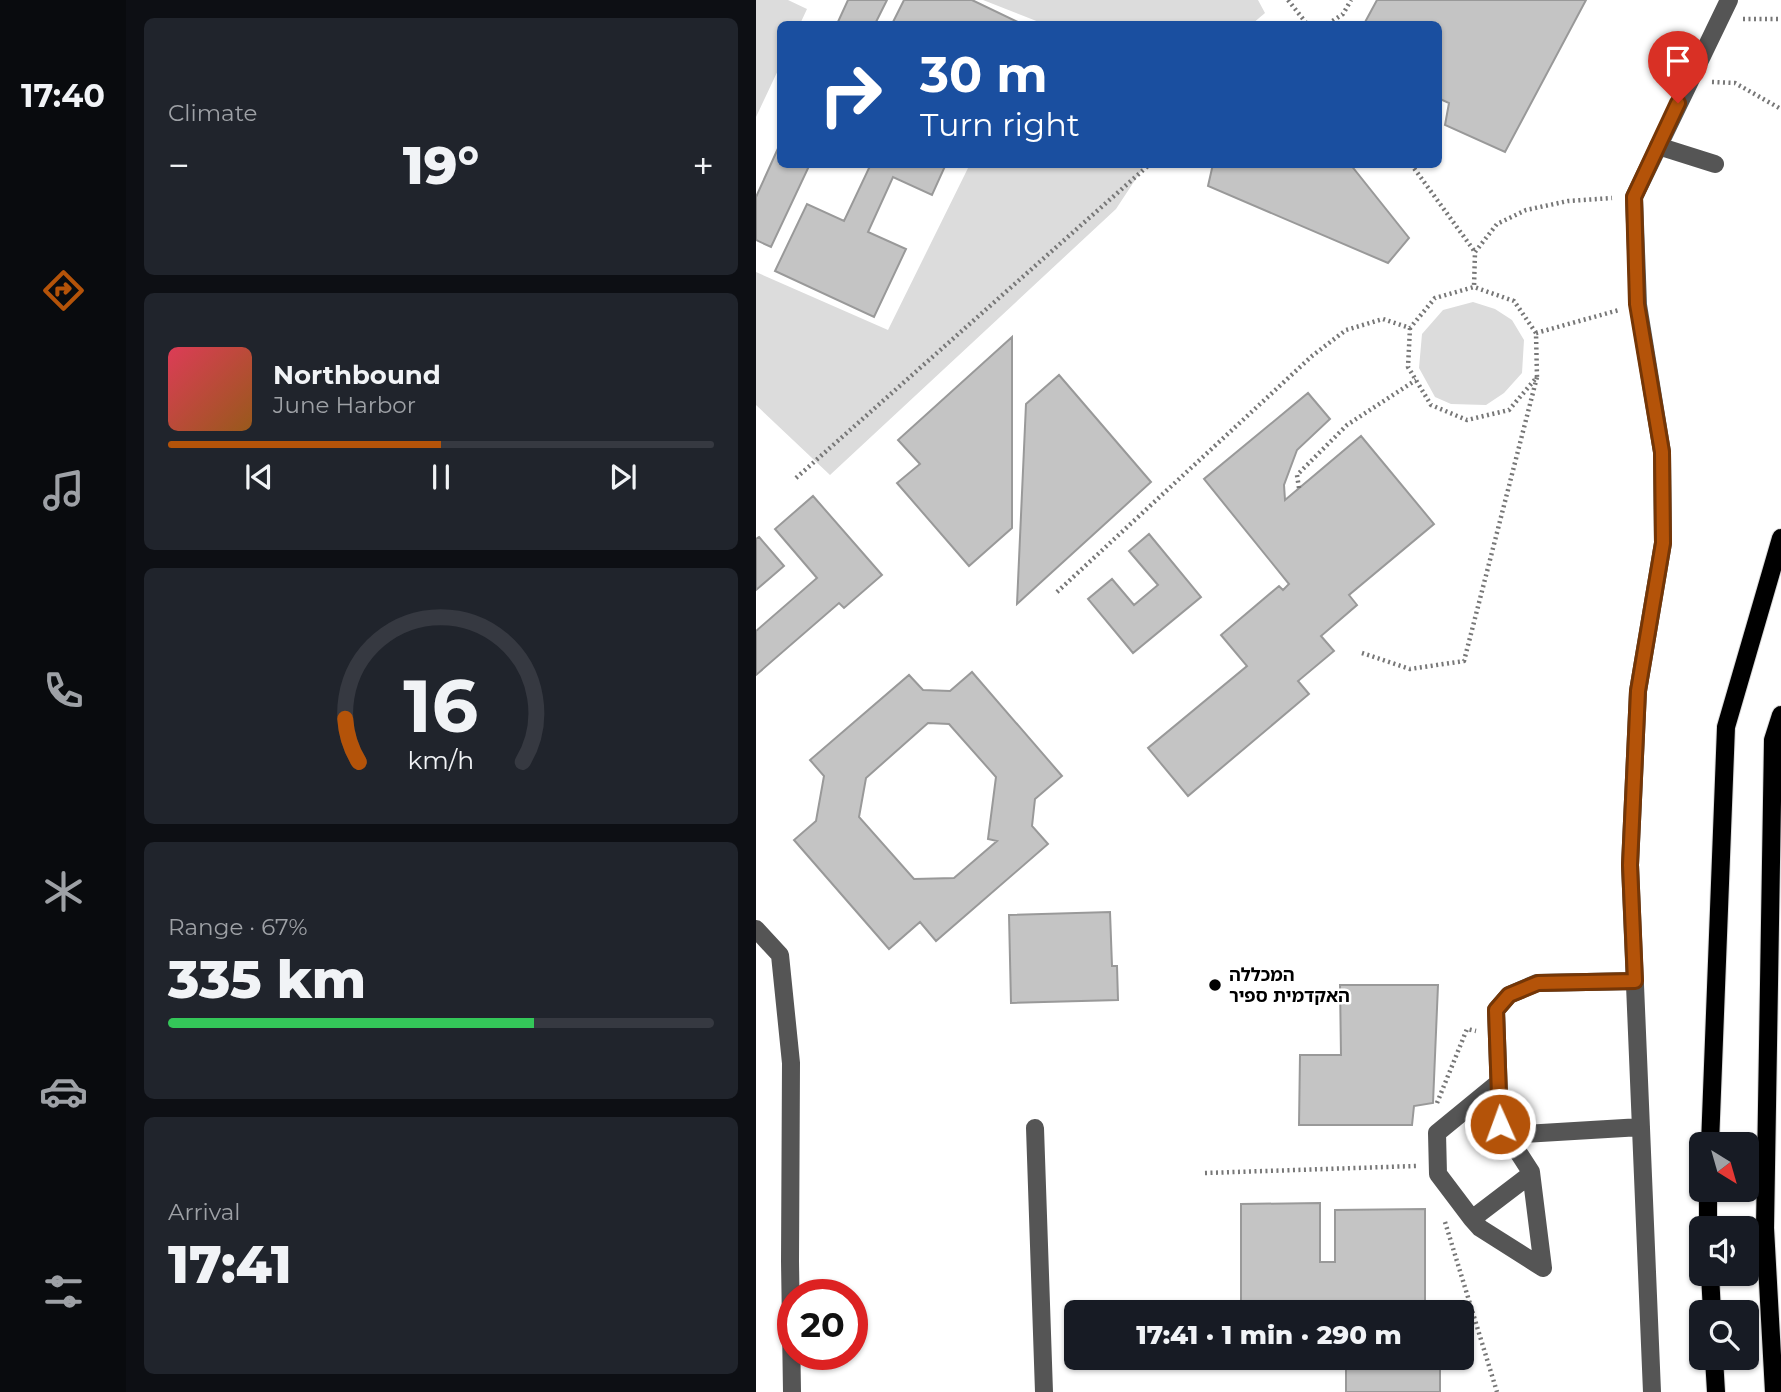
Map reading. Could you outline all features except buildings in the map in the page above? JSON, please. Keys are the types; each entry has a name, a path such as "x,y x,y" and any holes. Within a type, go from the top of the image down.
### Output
{"main road":[{"path":"1710,1132 1726,727 1781,538"},
{"path":"1774,1392 1765,1228 1773,740 1781,715"},
{"path":"1715,1370 1716,1392"}],"street":[{"path":"1652,1392 1630,865 1638,691 1663,543 1662,452 1637,304 1634,197 1729,0"},
{"path":"1658,146 1715,164"},
{"path":"756,929 780,955 791,1063 792,1392"},
{"path":"1498,1083 1437,1133 1438,1174 1480,1228 1543,1268 1531,1174 1500,1124 1496,1010 1509,995 1538,983 1635,981"},
{"path":"1507,1135 1642,1127"},
{"path":"1035,1128 1044,1392"},
{"path":"1472,1219 1531,1174"}],"path":[{"path":"1288,0 1305,21"},
{"path":"1332,21 1343,13 1350,0"},
{"path":"1718,19 1781,19"},
{"path":"1689,81 1735,83 1781,109"},
{"path":"796,478 1145,168"},
{"path":"1414,168 1475,252"},
{"path":"1474,287 1475,252 1497,224 1525,210 1568,201 1634,197"},
{"path":"1362,653 1410,669 1464,661 1537,377 1536,333 1514,301 1474,287 1435,298 1410,328 1408,367 1430,405 1467,420 1509,410 1537,377"},
{"path":"1536,333 1637,304"},
{"path":"1056,592 1312,356 1346,330 1383,319 1410,328"},
{"path":"1299,488 1297,475 1347,425 1416,380"},
{"path":"1205,1173 1424,1165"}],"shaded area":[{"path":"756,0 788,0 807,9 801,21 777,21 777,72 756,117"},
{"path":"983,0 1258,0 1265,13 1256,21 1036,21"},
{"path":"968,168 1143,168 1116,209 830,475 756,405 756,272 888,330"},
{"path":"1473,302 1495,309 1512,320 1524,340 1522,373 1504,393 1486,405 1451,404 1435,397 1419,368 1422,334 1443,310"}],"place":[{"name":"המכללה האקדמית ספיר","path":"1215,985"}],"route":[{"path":"1500,1124 1496,1010 1509,995 1538,983 1635,981 1630,865 1638,691 1663,543 1662,452 1637,304 1634,197 1678,103"}]}
